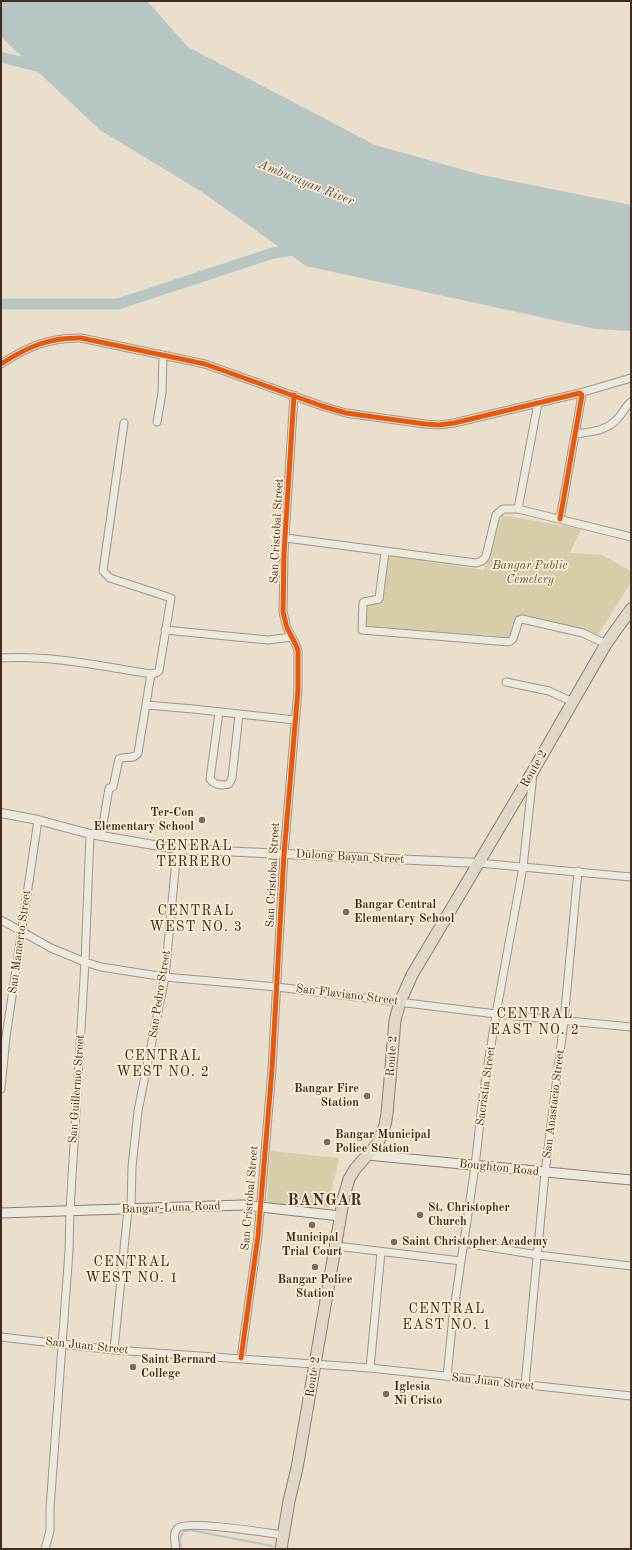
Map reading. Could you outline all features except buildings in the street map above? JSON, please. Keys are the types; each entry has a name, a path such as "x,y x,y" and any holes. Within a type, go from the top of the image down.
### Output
{"highway":[{"name":"Route 2","path":"281,1549 297,1468 344,1196 349,1179 355,1169 378,1143 386,1119 393,1034 400,1002 412,975 533,771 606,644 631,609"}],"main road":[{"name":"Boughton Road","path":"367,1155 631,1180"},
{"name":"Bangar-Luna Road","path":"1,1214 243,1205 340,1216"}],"street":[{"path":"1,364 30,346 49,341 81,338 205,364 346,413 439,425 580,393 631,378"},
{"path":"157,422 162,393 163,355"},
{"path":"560,519 582,395 580,393"},
{"name":"San Cristobal Street","path":"242,1358 261,1206 277,987 284,854 299,659 296,645 287,628 283,612 294,395"},
{"path":"575,434 593,432 605,428 618,418 631,402"},
{"path":"518,509 538,403"},
{"path":"1,658 29,657 74,662 151,674 159,671 171,601 170,597 110,578 103,571 124,423"},
{"path":"286,538 470,563 482,561 486,556 497,513 502,509 518,509 631,536"},
{"path":"384,552 379,599 364,602 362,630 508,642 513,639 519,620 522,619 583,633 606,644"},
{"path":"165,630 268,640 292,637"},
{"path":"101,836 110,788 113,787 118,759 137,756 138,753 151,674"},
{"path":"506,682 549,691 573,702"},
{"path":"146,705 295,720"},
{"path":"219,712 210,778 214,782 225,785 229,784 232,778 239,714"},
{"name":"Sacristia Street","path":"447,1377 483,1096 496,1014 523,867 533,771"},
{"name":"Dulong Bayan Street","path":"1,814 38,820 90,834 177,849 479,863 631,876"},
{"name":"San Mamerto Street","path":"1,1089 6,1037 38,820"},
{"name":"San Guillermo Street","path":"45,1549 51,1525 50,1508 69,1251 70,1211 85,962 90,834"},
{"name":"San Pedro Street","path":"114,1350 138,1111 165,977 177,849"},
{"name":"San Anastacio Street","path":"525,1386 546,1173 564,1020 578,871"},
{"name":"San Flaviano Street","path":"1,920 22,930 50,948 85,962 165,977 277,987 496,1014 631,1027"},
{"path":"464,1243 538,1255 631,1266"},
{"path":"336,1246 461,1261"},
{"path":"370,1368 381,1252"},
{"name":"San Juan Street","path":"1,1337 114,1350 370,1368 525,1386 629,1396"},
{"path":"176,1549 176,1531 185,1525 202,1525 284,1534"}],"green space":[{"name":"Bangar Public Cemetery","path":"502,515 581,529 570,553 602,555 631,571 631,582 598,635 519,616 511,639 482,634 481,638 364,629 367,603 382,600 386,555 484,570"},
{"path":"270,1151 339,1158 328,1207 267,1203"}],"water":[{"path":"1,1 147,1 188,47 375,145 482,175 631,205 631,331 595,329 306,266 202,192 100,130 1,37"}],"waterway":[{"name":"Amburayan River","path":"1,57 44,68"},
{"path":"1,304 118,304 273,253 300,249"},
{"path":"181,1549 180,1538 184,1531 190,1530 272,1546"}],"cycle path":[{"path":"1,364 39,344 59,339 81,338 205,364 322,406 346,413 439,425 454,423 580,393 582,395 560,519"},
{"path":"241,1358 258,1236 272,1069 284,854 298,690 298,651 287,628 283,612 284,553 294,395"}],"place":[{"name":"Ter-Con Elementary School","path":"202,820"},
{"name":"Bangar Central Elementary School","path":"346,912"},
{"name":"Bangar Fire Station","path":"367,1096"},
{"name":"Bangar Municipal Police Station","path":"327,1142"},
{"name":"St. Christopher Church","path":"420,1215"},
{"name":"Municipal Trial Court","path":"312,1225"},
{"name":"Saint Christopher Academy","path":"394,1242"},
{"name":"Bangar Police Station","path":"315,1267"},
{"name":"Saint Bernard College","path":"133,1367"},
{"name":"Iglesia Ni Cristo","path":"386,1394"}],"district":[{"name":"GENERAL TERRERO","path":"194,854"},
{"name":"CENTRAL WEST NO. 3","path":"196,920"},
{"name":"CENTRAL EAST NO. 2","path":"535,1022"},
{"name":"CENTRAL WEST NO. 2","path":"163,1064"},
{"name":"BANGAR","path":"325,1201"},
{"name":"CENTRAL WEST NO. 1","path":"132,1270"},
{"name":"CENTRAL EAST NO. 1","path":"447,1318"}]}
